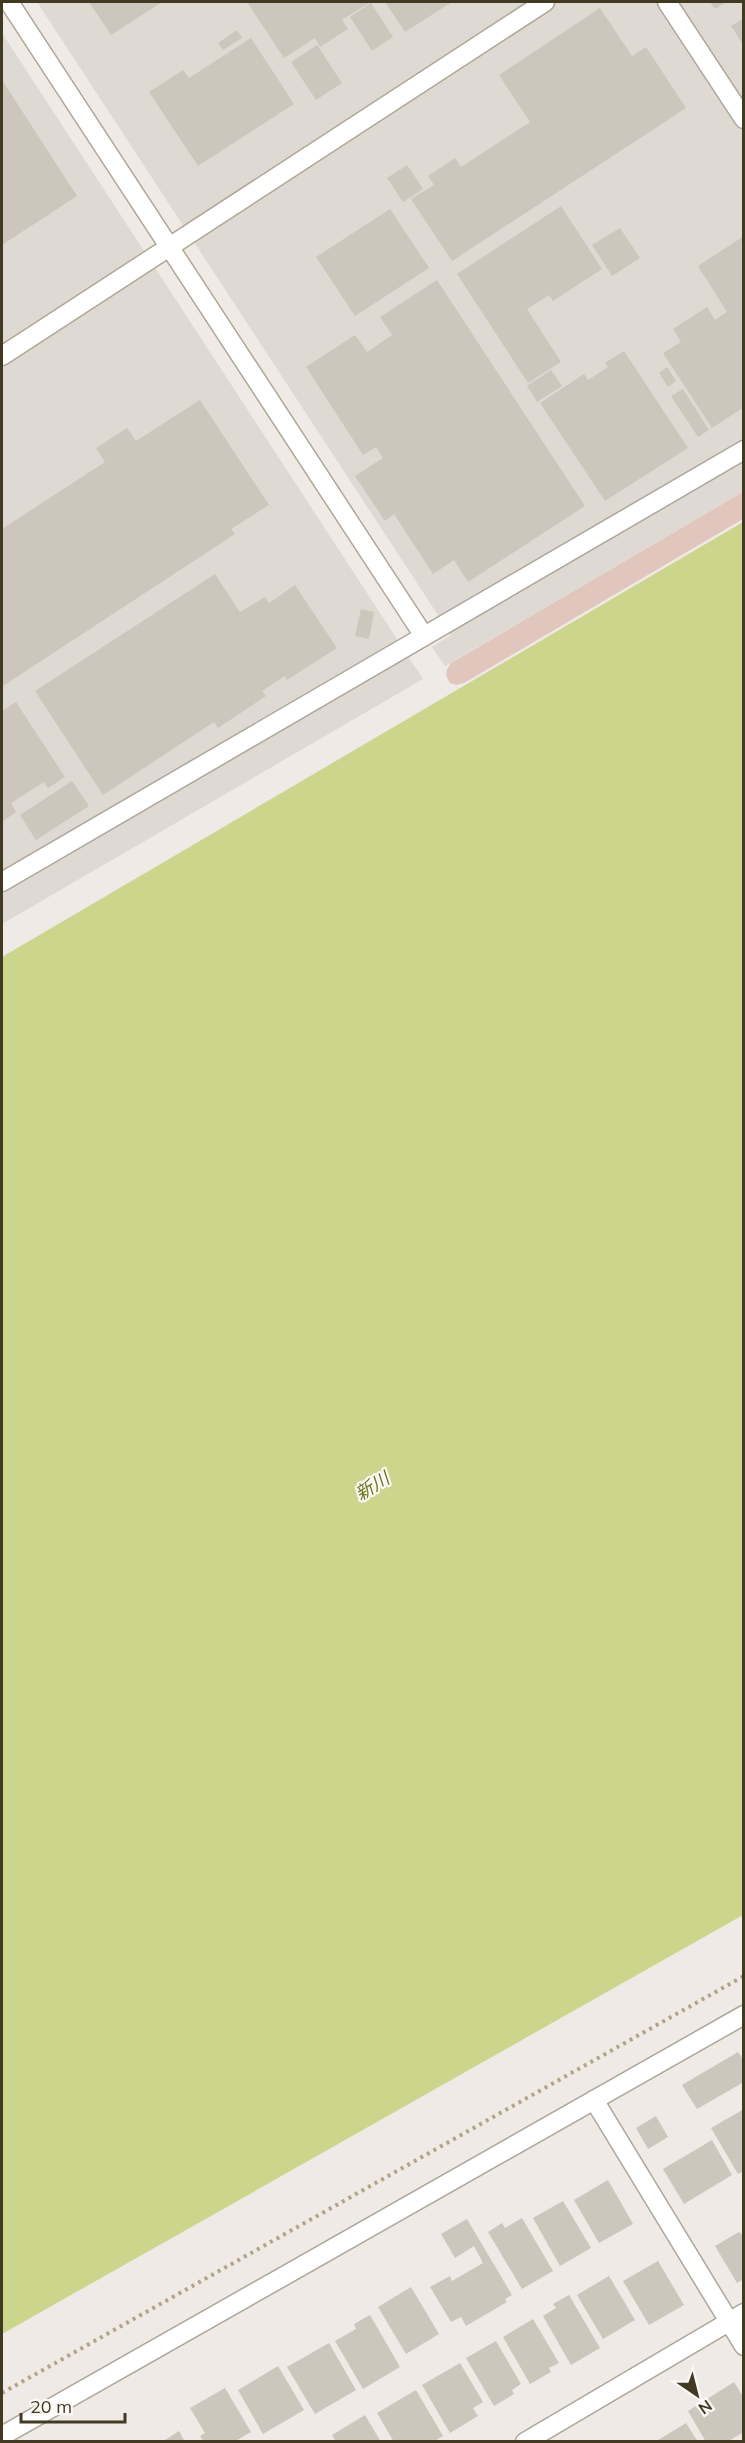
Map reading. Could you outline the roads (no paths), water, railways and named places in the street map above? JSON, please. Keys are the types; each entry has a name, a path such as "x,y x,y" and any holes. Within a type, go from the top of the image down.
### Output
{"street":[{"path":"9,2 424,636"},
{"path":"2,356 545,2"},
{"path":"667,2 744,119"},
{"path":"2,882 744,450"},
{"path":"2,2436 744,2015"},
{"path":"594,2100 736,2318 744,2346"},
{"path":"525,2442 736,2318"}],"water":[{"name":"新川","path":"743,522 743,1915 2,2334 2,957"}]}
